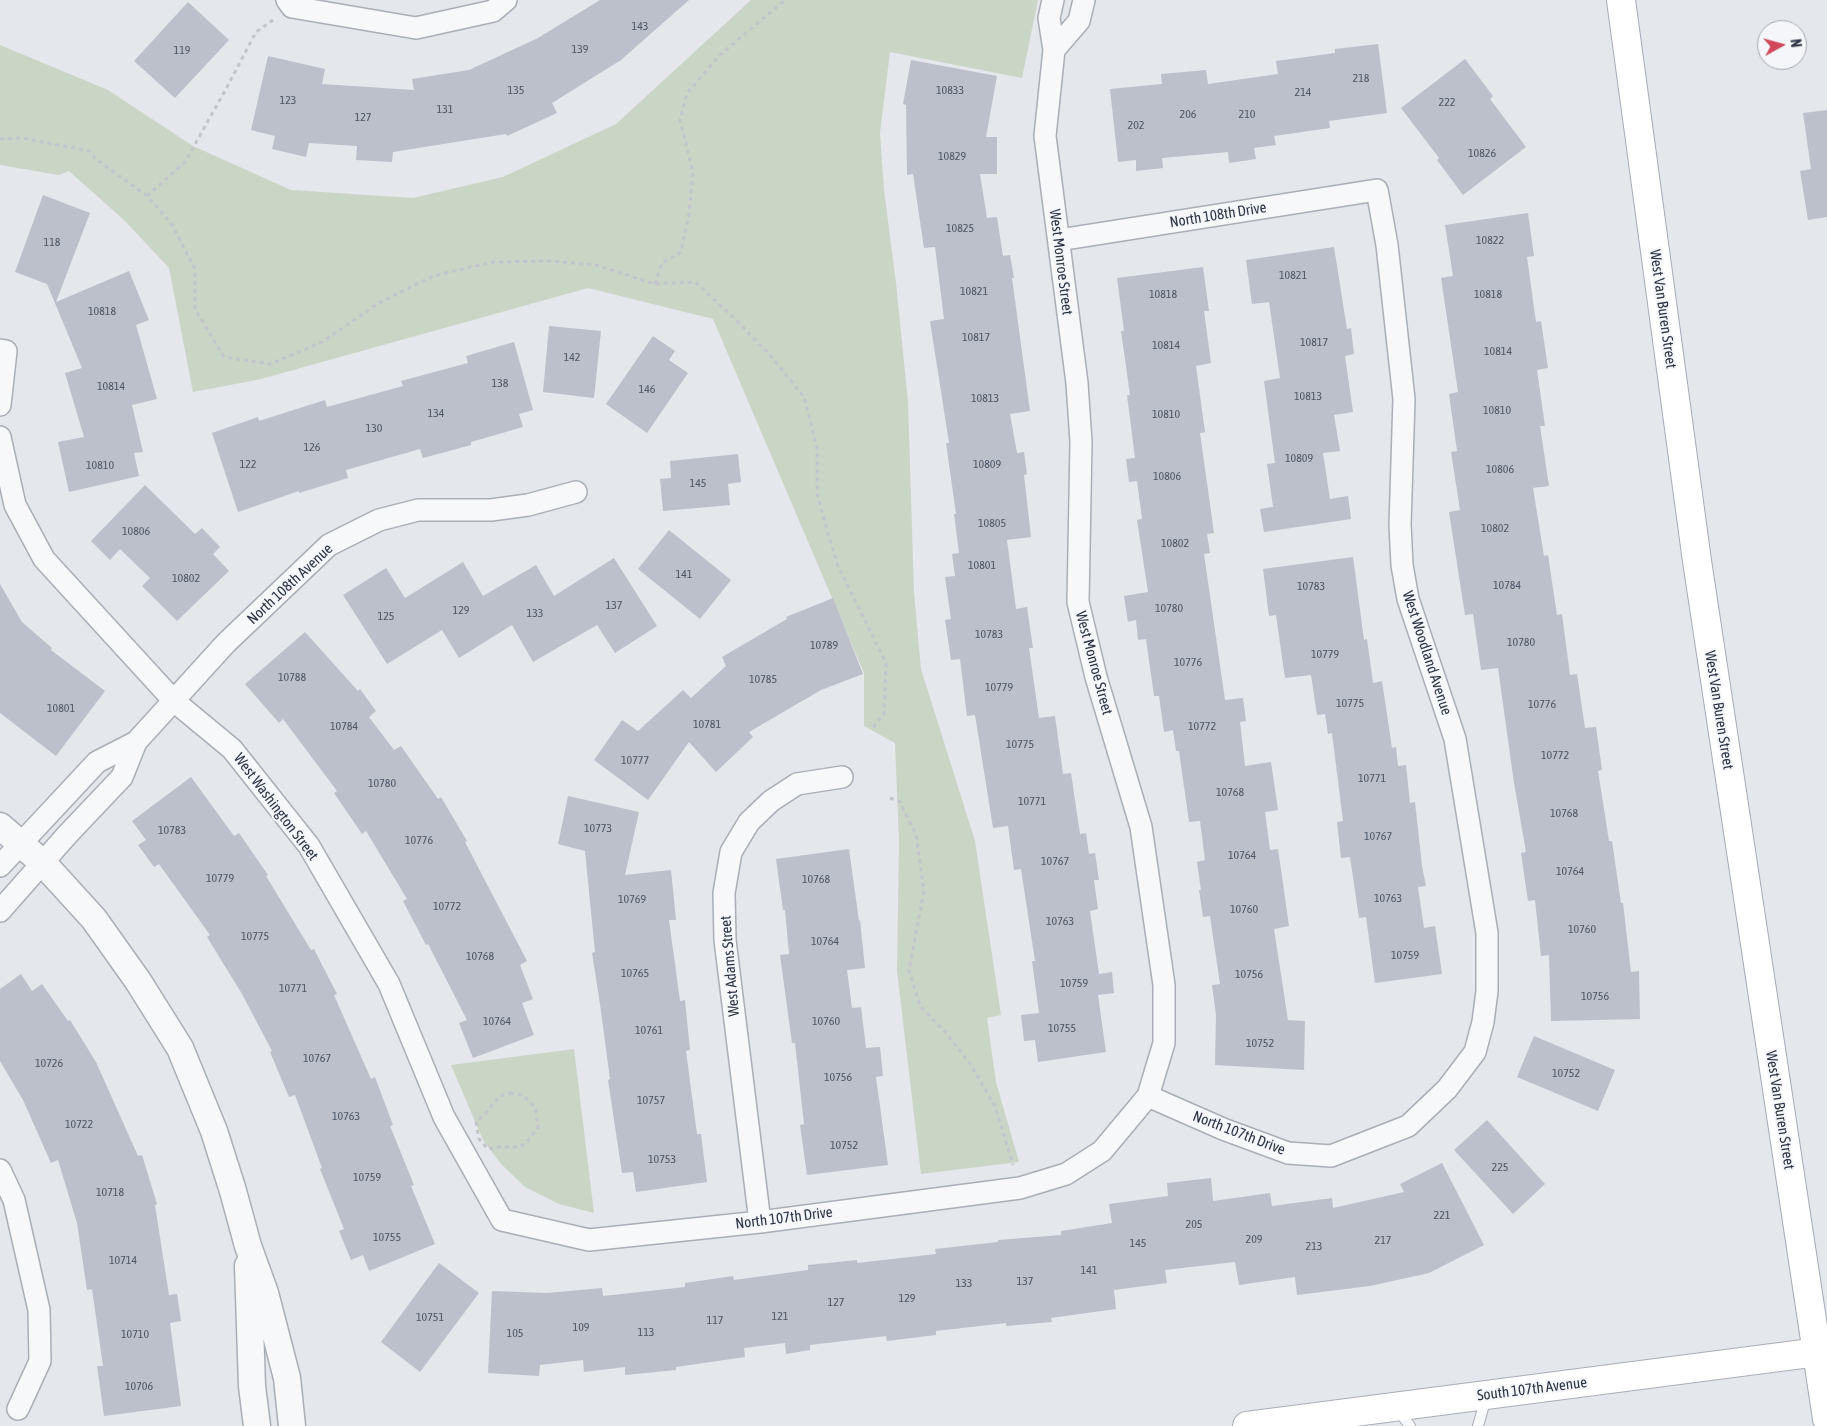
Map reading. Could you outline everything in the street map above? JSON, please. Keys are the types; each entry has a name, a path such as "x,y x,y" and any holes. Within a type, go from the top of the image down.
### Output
{"main road":[{"name":"West Van Buren Street","path":"1621,0 1697,561 1802,1262 1822,1352 1827,1419"},
{"name":"South 107th Avenue","path":"1247,1426 1403,1416 1487,1395 1822,1352"}],"street":[{"path":"290,3 416,28 493,11 506,0"},
{"name":"West Monroe Street","path":"1053,0 1049,18 1054,50 1045,136 1077,384 1081,442 1078,602 1096,677 1141,827 1164,985 1164,1043 1148,1096 1102,1151 1066,1174"},
{"path":"1054,50 1079,21 1084,0"},
{"name":"North 108th Drive","path":"1059,240 1377,190"},
{"name":"West Woodland Avenue","path":"1377,190 1388,245 1404,399 1400,525 1404,574 1408,599 1455,739 1487,933 1487,992 1483,1022 1475,1052"},
{"path":"0,405 3,351"},
{"name":"West Washington Street","path":"0,437 14,505 44,559 174,701 232,750 309,846 389,984 444,1117 502,1220"},
{"name":"North 108th Avenue","path":"0,866 97,762 136,742 226,643 329,545 379,520 418,510 491,510 528,505 576,492"},
{"name":"North 108th Avenue","path":"0,911 67,835 122,777 136,742"},
{"name":"West Adams Street","path":"760,1222 725,940 724,893 730,852 749,822 771,800 797,784 842,777"},
{"path":"0,826 43,863 94,919 138,981 180,1048 214,1130 248,1246 265,1293 287,1378 292,1426"},
{"name":"North 107th Drive","path":"1148,1096 1223,1129 1288,1153 1331,1156 1408,1126 1447,1089 1475,1052"},
{"path":"0,1170 14,1200 40,1310 40,1361 18,1409"},
{"name":"North 107th Drive","path":"502,1220 589,1240 760,1222 1020,1188 1066,1174"},
{"path":"248,1246 252,1376 257,1426"}],"lane":[{"path":"1478,1426 1487,1395"}],"path":[{"path":"655,284 662,263 681,252 689,214 693,172 680,120 687,93 721,54 785,0"},
{"path":"147,196 184,162 256,32 290,3"},
{"path":"0,139 22,138 89,151 96,160 147,196 171,223 196,269 195,309 224,357 270,364 322,342 379,303 433,276 494,262 548,261 596,265 655,284 695,282 770,355 804,397 817,448 817,494 826,530 838,566 886,663 884,714 872,729"},
{"path":"890,798 900,802 916,835 924,891 909,970 920,1006 969,1062 995,1106 1013,1165"},
{"path":"476,1122 500,1096 510,1093 519,1094 532,1104 538,1120 538,1128 534,1134 525,1144 518,1147 496,1147"}],"green space":[{"path":"751,0 1038,0 1022,78 890,52 880,133 884,190 908,402 914,593 921,669 975,841 1001,1015 987,1018 996,1082 1019,1162 921,1174 897,971 899,841 895,743 864,726 864,673 713,319 588,288 261,379 193,392 169,268 125,221 69,171 59,175 0,165 0,45 108,90 193,146 291,190 413,198 503,177 616,124"},
{"path":"574,1049 594,1213 559,1204 525,1187 501,1164 483,1140 451,1065"}],"building":[{"path":"600,0 689,0 621,60 552,103 557,113 507,136 506,134 393,152 392,162 356,160 357,146 309,143 306,157 272,149 275,136 251,130 268,56 325,69 322,84 414,90 412,79 469,70 538,38"},
{"path":"188,2 229,40 175,98 134,61"},
{"path":"1378,44 1387,113 1329,121 1330,128 1274,136 1276,145 1254,148 1256,159 1229,163 1228,152 1162,158 1163,168 1136,171 1136,160 1118,162 1110,89 1162,84 1161,74 1206,70 1208,84 1278,74 1276,61 1335,53 1335,49"},
{"path":"1465,59 1493,96 1490,99 1526,147 1463,195 1437,160 1439,158 1401,108"},
{"path":"911,60 997,76 986,137 997,137 997,174 980,174 987,218 997,217 1003,256 1010,255 1030,411 1010,414 1017,453 1024,452 1027,474 1024,475 1031,537 1007,540 1016,609 1027,607 1033,648 1029,648 1039,718 1055,716 1063,774 1071,773 1080,834 1086,833 1089,854 1095,853 1099,880 1094,880 1098,909 1090,911 1099,974 1112,972 1114,993 1098,995 1106,1052 1038,1062 1035,1040 1024,1041 1021,1015 1039,1013 1032,961 1035,961 1021,869 1014,870 1008,826 993,828 975,715 967,716 960,659 951,660 945,620 951,619 945,577 955,576 952,554 959,553 954,514 956,514 946,443 949,443 930,321 944,319 935,247 924,248 913,174 907,175 906,105 903,104"},
{"path":"1827,110 1827,217 1808,220 1800,171 1811,169 1803,113"},
{"path":"43,195 90,213 56,302 129,271 149,320 136,325 157,399 132,405 143,452 134,453 139,476 69,492 58,442 84,437 65,373 82,368 47,284 15,272"},
{"path":"1528,213 1534,256 1527,257 1536,322 1541,321 1548,368 1537,370 1545,426 1540,426 1549,486 1533,488 1544,556 1548,555 1557,615 1562,614 1570,675 1577,674 1585,728 1596,727 1602,770 1598,771 1609,841 1612,841 1621,903 1623,903 1631,972 1639,971 1640,1019 1551,1021 1549,955 1541,956 1535,900 1528,901 1521,853 1526,852 1498,668 1481,670 1473,614 1465,615 1449,512 1460,510 1451,452 1457,451 1449,394 1458,392 1441,278 1453,276 1445,225"},
{"path":"1334,247 1347,329 1351,328 1354,354 1345,356 1353,412 1334,415 1340,451 1323,453 1330,499 1348,496 1351,519 1264,532 1260,509 1273,507 1267,464 1275,463 1264,381 1280,378 1269,302 1252,304 1246,260"},
{"path":"1203,267 1209,311 1204,311 1211,363 1196,366 1205,432 1200,433 1214,533 1207,534 1210,553 1204,554 1225,700 1243,698 1246,721 1240,722 1245,766 1271,762 1278,810 1265,812 1270,850 1278,849 1289,926 1274,929 1288,1020 1305,1021 1304,1070 1215,1065 1216,1015 1212,985 1220,984 1210,916 1203,917 1199,890 1201,890 1197,862 1205,860 1200,821 1189,822 1179,751 1176,751 1173,730 1164,732 1159,696 1154,696 1146,639 1138,640 1136,620 1128,622 1124,596 1148,592 1137,520 1142,519 1137,481 1129,482 1126,459 1135,458 1127,395 1130,395 1121,331 1124,331 1117,278"},
{"path":"549,326 601,331 594,398 543,392"},
{"path":"653,336 675,351 669,360 688,373 647,433 606,404"},
{"path":"514,342 533,410 519,414 523,427 471,442 471,445 423,458 420,449 346,470 348,478 299,493 299,491 238,512 212,433 258,417 259,421 325,400 327,407 403,386 401,381 468,363 466,356"},
{"path":"738,454 741,482 728,484 730,505 663,511 660,479 671,478 670,461"},
{"path":"145,485 195,534 202,528 220,547 213,554 229,571 177,621 142,586 150,578 120,549 110,560 91,541"},
{"path":"669,530 731,580 700,619 638,569"},
{"path":"1353,557 1364,640 1367,639 1373,683 1382,681 1392,748 1396,747 1398,766 1406,765 1410,803 1415,802 1426,886 1418,887 1424,928 1435,926 1442,974 1375,983 1366,917 1359,918 1350,857 1341,858 1337,822 1343,821 1332,733 1328,734 1325,714 1317,715 1311,675 1285,678 1276,615 1269,616 1263,569"},
{"path":"614,558 657,626 615,653 597,625 533,662 512,625 459,658 442,630 387,664 343,595 386,568 405,598 463,562 483,596 536,565 554,596"},
{"path":"0,584 22,622 52,648 51,650 105,691 56,756 0,713"},
{"path":"833,598 863,674 821,690 749,732 753,737 716,772 689,742 648,800 594,760 622,720 638,731 683,690 691,698 726,666 722,657 787,619 786,617"},
{"path":"305,632 358,691 360,689 376,711 369,717 394,750 401,746 438,799 441,797 467,841 465,842 527,961 520,965 533,999 522,1003 534,1035 473,1058 459,1023 467,1020 428,944 426,945 403,901 407,899 366,831 362,834 334,793 337,791 283,719 279,723 245,684"},
{"path":"191,777 234,836 239,833 268,875 266,876 311,950 314,949 337,994 334,995 371,1079 375,1077 393,1125 390,1126 414,1185 411,1186 435,1244 369,1271 363,1255 351,1260 339,1231 344,1229 320,1169 322,1168 295,1095 289,1097 270,1052 272,1051 242,994 207,937 210,935 159,864 154,867 138,845 146,840 132,821"},
{"path":"568,796 639,812 625,875 671,870 676,920 669,920 680,1001 685,1000 690,1050 686,1051 697,1134 701,1134 707,1182 636,1192 633,1172 622,1173 592,953 595,952 585,851 558,844"},
{"path":"849,849 865,968 847,970 852,1008 861,1007 866,1048 880,1047 883,1076 876,1077 888,1165 807,1175 800,1125 804,1124 795,1043 792,1043 780,955 789,954 785,910 783,910 776,859"},
{"path":"21,974 32,991 42,984 68,1021 70,1020 96,1062 138,1156 142,1155 157,1204 155,1205 169,1295 177,1294 181,1321 170,1323 181,1406 104,1416 97,1366 103,1366 92,1289 87,1290 77,1223 58,1160 51,1163 23,1100 0,1061 0,989"},
{"path":"1534,1036 1615,1070 1598,1111 1517,1077"},
{"path":"1487,1120 1545,1184 1513,1214 1454,1150"},
{"path":"1442,1163 1484,1245 1429,1273 1370,1286 1297,1295 1295,1277 1239,1285 1235,1262 1165,1270 1167,1283 1114,1290 1116,1309 1051,1318 1052,1322 1006,1326 1006,1323 936,1331 936,1335 887,1341 886,1336 810,1345 810,1350 786,1354 785,1343 744,1348 745,1357 676,1367 676,1370 625,1375 625,1367 584,1372 583,1360 540,1365 539,1376 488,1373 492,1291 547,1293 602,1288 603,1296 685,1287 685,1283 733,1276 734,1280 808,1270 808,1265 857,1260 857,1263 936,1254 935,1249 998,1242 998,1240 1061,1235 1061,1231 1112,1223 1109,1204 1168,1196 1167,1183 1211,1178 1213,1201 1270,1193 1272,1206 1332,1198 1333,1208 1404,1192 1400,1184"},
{"path":"439,1263 479,1293 420,1372 381,1342"}]}
